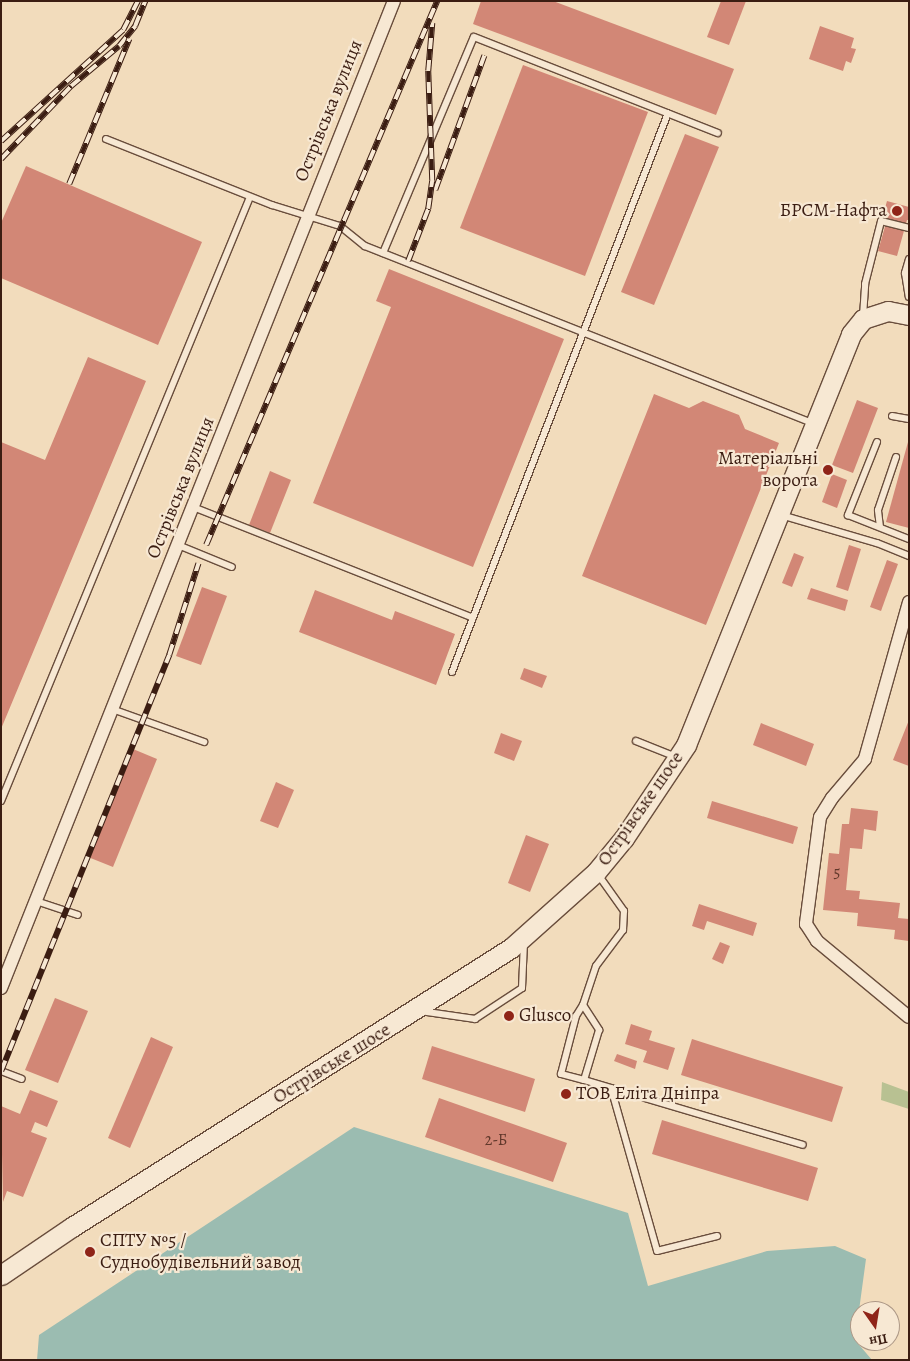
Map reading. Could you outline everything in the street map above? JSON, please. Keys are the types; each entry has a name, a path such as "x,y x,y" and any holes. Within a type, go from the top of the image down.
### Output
{"street":[{"name":"Острівська вулиця","path":"1,988 394,1"},
{"path":"863,319 888,311 909,315"},
{"name":"Острівське шосе","path":"1,1276 72,1227 416,1011 524,938 596,872 624,838 679,758 780,514 851,334 863,319"},
{"path":"909,602 865,759 832,798 820,816 806,924 817,941 909,1017"}],"lane":[{"path":"383,253 474,36 718,133"},
{"path":"452,672 668,113"},
{"path":"106,139 250,197 340,226 365,246 815,424"},
{"path":"1,801 250,197"},
{"path":"863,319 865,284 881,221 909,228"},
{"path":"909,259 905,273 909,297"},
{"path":"892,416 909,420"},
{"path":"877,442 848,515 909,539"},
{"path":"880,527 878,510 896,458"},
{"path":"193,507 473,618"},
{"path":"780,514 877,543 909,556"},
{"path":"178,545 232,568"},
{"path":"112,709 204,742"},
{"path":"636,741 679,758"},
{"path":"596,872 624,911 624,930 596,966 583,1005 576,1016 561,1074 803,1144"},
{"path":"36,901 78,915"},
{"path":"416,1011 475,1019 522,988 524,938"},
{"path":"583,1005 599,1030 584,1080"},
{"path":"1,1071 22,1079"},
{"path":"611,1088 657,1251 717,1236"}],"green space":[{"path":"882,1082 909,1092 909,1109 881,1100"}],"water":[{"path":"354,1127 628,1213 648,1286 767,1251 835,1246 866,1259 860,1301 850,1301 850,1351 864,1351 872,1360 37,1360 39,1335"}],"building":[{"path":"481,1 553,1 734,69 716,115 473,24"},
{"path":"721,1 746,1 729,45 707,37"},
{"path":"820,26 854,38 851,48 856,49 851,63 846,61 843,71 809,59"},
{"path":"523,65 648,112 585,276 460,228"},
{"path":"685,134 719,147 654,305 621,292"},
{"path":"26,166 202,242 158,345 1,278 1,223"},
{"path":"887,201 909,207 909,220 907,220 897,256 878,251 888,216 883,215"},
{"path":"389,269 564,339 473,567 313,503 391,307 376,301"},
{"path":"88,357 146,381 1,729 1,442 45,460"},
{"path":"654,394 689,408 703,401 739,415 745,429 779,443 706,625 582,576"},
{"path":"857,400 878,408 853,473 832,465"},
{"path":"909,442 909,528 886,522"},
{"path":"270,471 291,480 270,533 249,525"},
{"path":"832,474 847,480 837,508 822,502"},
{"path":"849,545 861,549 848,591 836,587"},
{"path":"794,553 804,557 792,587 782,583"},
{"path":"887,560 898,564 881,611 870,607"},
{"path":"202,587 227,596 201,665 176,656"},
{"path":"811,588 848,600 845,611 807,599"},
{"path":"315,590 392,620 395,611 455,634 436,685 299,632"},
{"path":"524,668 547,676 542,688 520,679"},
{"path":"909,720 909,766 893,760"},
{"path":"761,723 814,744 806,766 753,745"},
{"path":"501,733 522,741 514,761 494,753"},
{"path":"133,749 157,759 113,867 88,857"},
{"path":"276,782 294,790 278,828 260,821"},
{"path":"712,801 798,827 793,844 707,818"},
{"path":"851,808 878,811 876,831 864,829 862,849 850,848 846,890 860,891 859,899 900,903 898,918 909,919 909,941 894,939 895,930 857,926 858,913 823,910 829,853 839,854 842,824 849,824"},
{"path":"526,835 549,844 530,892 508,883"},
{"path":"699,904 757,923 753,936 707,921 704,930 692,926"},
{"path":"720,942 730,946 723,964 712,959"},
{"path":"55,998 88,1011 58,1083 25,1070"},
{"path":"631,1024 652,1031 649,1040 675,1048 668,1070 643,1062 647,1051 625,1044"},
{"path":"151,1037 173,1047 130,1148 108,1138"},
{"path":"692,1039 843,1087 832,1122 681,1075"},
{"path":"432,1046 535,1079 525,1112 422,1079"},
{"path":"617,1054 637,1061 635,1069 614,1061"},
{"path":"30,1090 58,1101 47,1127 35,1122 31,1132 47,1138 23,1197 7,1191 3,1202 1,1106 20,1114"},
{"path":"439,1098 567,1143 553,1182 425,1137"},
{"path":"662,1120 818,1168 808,1201 652,1154"}],"railway":[{"path":"1,141 123,30 138,1"},
{"path":"1,159 71,86 119,46 135,26 145,1"},
{"path":"206,545 437,1"},
{"path":"408,261 428,209 432,181 428,71 432,23"},
{"path":"69,184 129,39"},
{"path":"435,190 484,56"},
{"path":"1,1071 169,655 198,564"}],"place":[{"name":"БРСМ-Нафта","path":"897,211"},
{"name":"Матеріальні ворота","path":"828,470"},
{"name":"Glusco","path":"509,1016"},
{"name":"ТОВ Еліта Дніпра","path":"566,1094"},
{"name":"СПТУ №5 / Суднобудівельний завод","path":"90,1252"}]}
